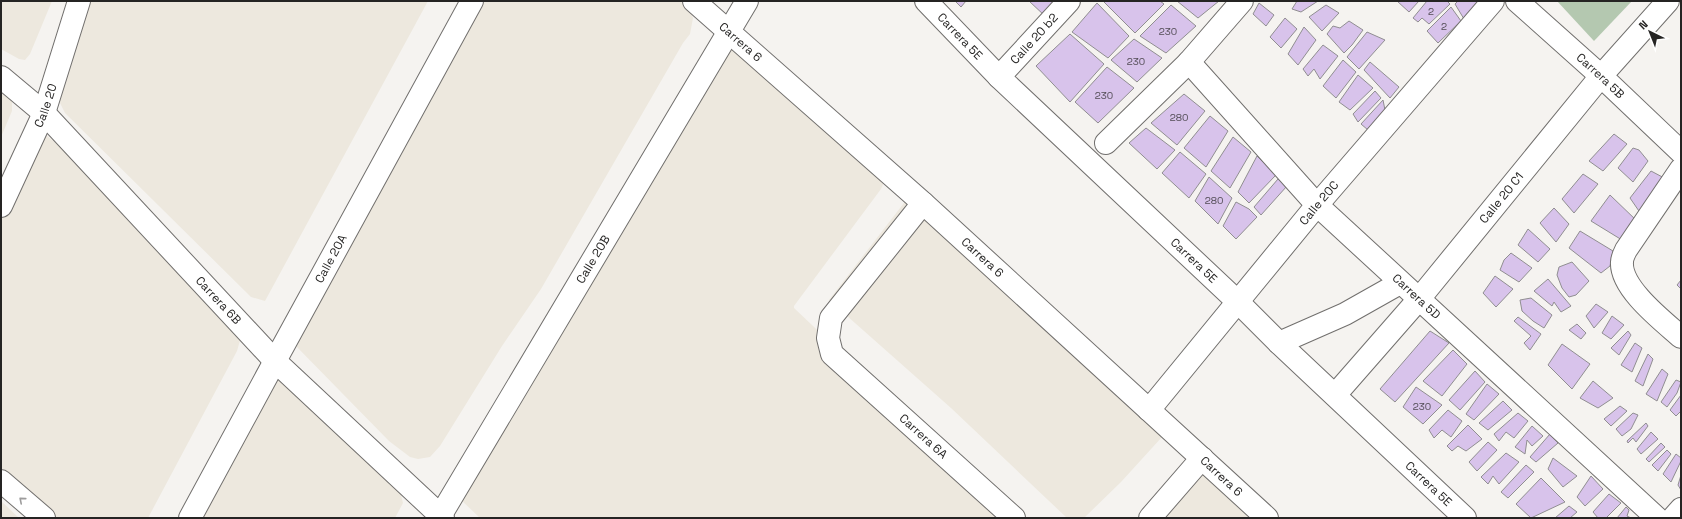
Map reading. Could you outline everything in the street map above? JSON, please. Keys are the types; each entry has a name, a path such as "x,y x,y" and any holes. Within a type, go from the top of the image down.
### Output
{"street":[{"name":"Calle 20","path":"1,206 44,113 79,1"},
{"name":"Calle 20A","path":"190,518 472,1"},
{"name":"Carrera 6","path":"694,1 729,30 923,203 1268,518"},
{"name":"Calle 20B","path":"441,517 747,1"},
{"name":"Carrera 5E","path":"926,1 999,77 1465,518"},
{"name":"Calle 20 b2","path":"999,77 1069,1"},
{"path":"1106,143 1189,62 1242,1"},
{"name":"Calle 20C","path":"1150,410 1317,205 1493,1"},
{"name":"Carrera 5B","path":"1518,1 1601,76 1681,152"},
{"name":"Calle 20 C1","path":"1335,395 1419,299 1601,76 1668,1"},
{"name":"Carrera 5D","path":"1189,62 1317,205 1657,518"},
{"name":"Carrera 6B","path":"1,77 44,113 275,361 441,517"},
{"path":"1681,169 1626,250 1622,262 1624,273 1631,287 1652,312 1681,337"},
{"name":"Carrera 6A","path":"923,203 831,318 828,338 832,354 1014,518"},
{"path":"1279,343 1344,314 1400,283"},
{"path":"1150,518 1202,458"},
{"path":"1,481 44,518"},
{"path":"1673,518 1681,509"}],"shaded area":[{"path":"1,1 52,1 30,54 25,60 19,59 1,49"},
{"path":"88,1 428,1 265,301 251,297 65,113 57,97"},
{"path":"461,1 682,1 687,5 693,18 690,34 683,43 541,289 502,346 440,446 430,457 418,459 410,457 389,441 293,343"},
{"path":"725,41 888,173 881,189 794,308 1016,518 480,518 459,498"},
{"path":"1,88 12,98 12,111 1,137"},
{"path":"46,135 63,149 241,337 237,351 148,518 56,518 1,468 1,218 34,144"},
{"path":"907,199 1102,379 1162,437 1121,482 1084,518 1067,518 951,408 829,300"},
{"path":"266,361 400,491 403,503 395,518 181,518"},
{"path":"1192,467 1224,467 1279,518 1139,518"},
{"path":"1,501 18,517 18,518 1,518"}],"green space":[{"path":"1557,1 1632,1 1594,41"}],"building":[{"path":"955,1 966,1 961,7"},
{"path":"1029,1 1060,1 1045,16"},
{"path":"1103,1 1160,1 1164,4 1135,33"},
{"path":"1177,1 1219,1 1198,18"},
{"path":"1297,1 1318,1 1301,12 1292,9"},
{"path":"1397,1 1419,1 1409,12"},
{"path":"1427,1 1447,1 1450,4 1429,24 1422,18 1418,22 1413,18"},
{"path":"1458,1 1479,1 1464,19 1455,4"},
{"path":"1097,3 1129,36 1108,58 1072,32"},
{"path":"1259,3 1274,15 1266,26 1253,14"},
{"path":"1171,5 1196,26 1166,53 1140,36"},
{"path":"1326,5 1339,13 1322,31 1309,17"},
{"path":"1451,7 1461,21 1438,43 1427,31"},
{"path":"1285,18 1297,29 1281,48 1270,37"},
{"path":"1349,21 1363,30 1344,53 1327,34 1333,26 1340,28"},
{"path":"1304,27 1316,40 1298,65 1288,54"},
{"path":"1367,32 1385,40 1359,69 1347,57"},
{"path":"1070,34 1104,64 1070,102 1036,66"},
{"path":"1134,39 1162,58 1137,82 1111,60"},
{"path":"1323,45 1338,56 1320,79 1314,69 1308,76 1303,69"},
{"path":"1343,60 1356,72 1336,98 1323,86"},
{"path":"1370,62 1399,87 1390,98 1364,70"},
{"path":"1107,67 1134,88 1098,123 1075,102"},
{"path":"1358,75 1373,88 1350,110 1339,102"},
{"path":"1375,91 1381,98 1358,122 1353,114"},
{"path":"1184,94 1205,111 1177,145 1151,123"},
{"path":"1383,100 1385,110 1368,130 1361,124"},
{"path":"1210,116 1228,131 1206,167 1184,148"},
{"path":"1146,128 1175,150 1157,169 1129,143"},
{"path":"1614,134 1627,144 1603,171 1589,161"},
{"path":"1233,137 1251,152 1230,188 1211,171"},
{"path":"1633,148 1639,150 1648,161 1633,182 1618,168"},
{"path":"1180,152 1206,174 1189,198 1162,173"},
{"path":"1257,156 1276,175 1249,203 1238,192"},
{"path":"1651,171 1668,180 1641,214 1630,198"},
{"path":"1583,174 1598,184 1574,213 1562,199"},
{"path":"1209,177 1232,198 1218,224 1195,201"},
{"path":"1278,179 1287,186 1261,215 1254,207"},
{"path":"1610,195 1637,221 1622,240 1591,221"},
{"path":"1236,202 1249,209 1257,217 1236,239 1223,226"},
{"path":"1554,208 1569,224 1556,242 1540,223"},
{"path":"1528,229 1550,249 1538,262 1518,245"},
{"path":"1580,231 1613,251 1610,266 1601,273 1569,248"},
{"path":"1511,253 1532,268 1519,282 1500,270 1504,260"},
{"path":"1572,262 1589,281 1576,295 1569,297 1562,288 1557,275 1559,267"},
{"path":"1495,276 1513,289 1496,307 1483,293"},
{"path":"1548,279 1571,306 1561,312 1554,302 1552,306 1534,291"},
{"path":"1681,280 1681,289 1677,285"},
{"path":"1531,298 1552,315 1544,328 1522,311 1520,300"},
{"path":"1596,304 1608,312 1594,328 1586,316"},
{"path":"1612,316 1624,325 1611,339 1602,333"},
{"path":"1518,317 1541,334 1530,350 1524,343 1531,336 1514,321"},
{"path":"1577,324 1586,333 1581,339 1569,330"},
{"path":"1430,331 1449,343 1395,402 1380,389"},
{"path":"1628,331 1631,335 1619,355 1611,348"},
{"path":"1635,343 1642,348 1632,372 1621,365"},
{"path":"1562,344 1590,364 1572,389 1548,365"},
{"path":"1453,350 1467,364 1442,396 1423,381"},
{"path":"1648,354 1653,359 1643,386 1635,381"},
{"path":"1662,369 1668,374 1657,401 1646,394"},
{"path":"1475,371 1485,382 1460,410 1449,400"},
{"path":"1676,380 1681,382 1677,393 1667,407 1661,402"},
{"path":"1593,381 1613,398 1598,408 1580,398"},
{"path":"1487,384 1499,394 1474,420 1466,414"},
{"path":"1416,387 1442,405 1423,424 1403,407"},
{"path":"1681,395 1681,411 1676,416 1670,410"},
{"path":"1503,401 1512,410 1488,430 1479,423"},
{"path":"1620,406 1627,411 1611,426 1604,419"},
{"path":"1448,410 1462,421 1451,437 1442,430 1434,438 1429,430"},
{"path":"1518,413 1528,421 1514,438 1506,432 1499,441 1494,434"},
{"path":"1633,413 1638,415 1631,429 1622,436 1616,429"},
{"path":"1646,423 1648,426 1636,442 1633,438 1628,443 1627,441"},
{"path":"1468,425 1482,439 1466,451 1458,446 1452,451 1447,446"},
{"path":"1532,426 1543,436 1532,446 1527,440 1525,454 1515,447"},
{"path":"1651,432 1658,439 1641,454 1637,449"},
{"path":"1550,434 1558,443 1536,462 1530,457"},
{"path":"1488,442 1497,450 1477,471 1469,462"},
{"path":"1661,443 1665,447 1649,462 1646,459"},
{"path":"1667,450 1671,454 1658,471 1652,465"},
{"path":"1506,453 1519,462 1499,484 1493,476 1488,484 1481,477"},
{"path":"1676,454 1681,458 1681,461 1671,482 1663,474"},
{"path":"1553,458 1577,476 1563,487 1548,469"},
{"path":"1526,465 1534,472 1508,498 1501,492"},
{"path":"1681,475 1681,490 1678,485"},
{"path":"1591,476 1603,489 1585,506 1577,497"},
{"path":"1541,478 1565,502 1531,518 1516,504"},
{"path":"1609,494 1621,503 1606,518 1598,518 1593,512"},
{"path":"1569,506 1577,512 1570,518 1555,518"},
{"path":"1626,507 1629,510 1627,516 1631,518 1617,518"}]}
